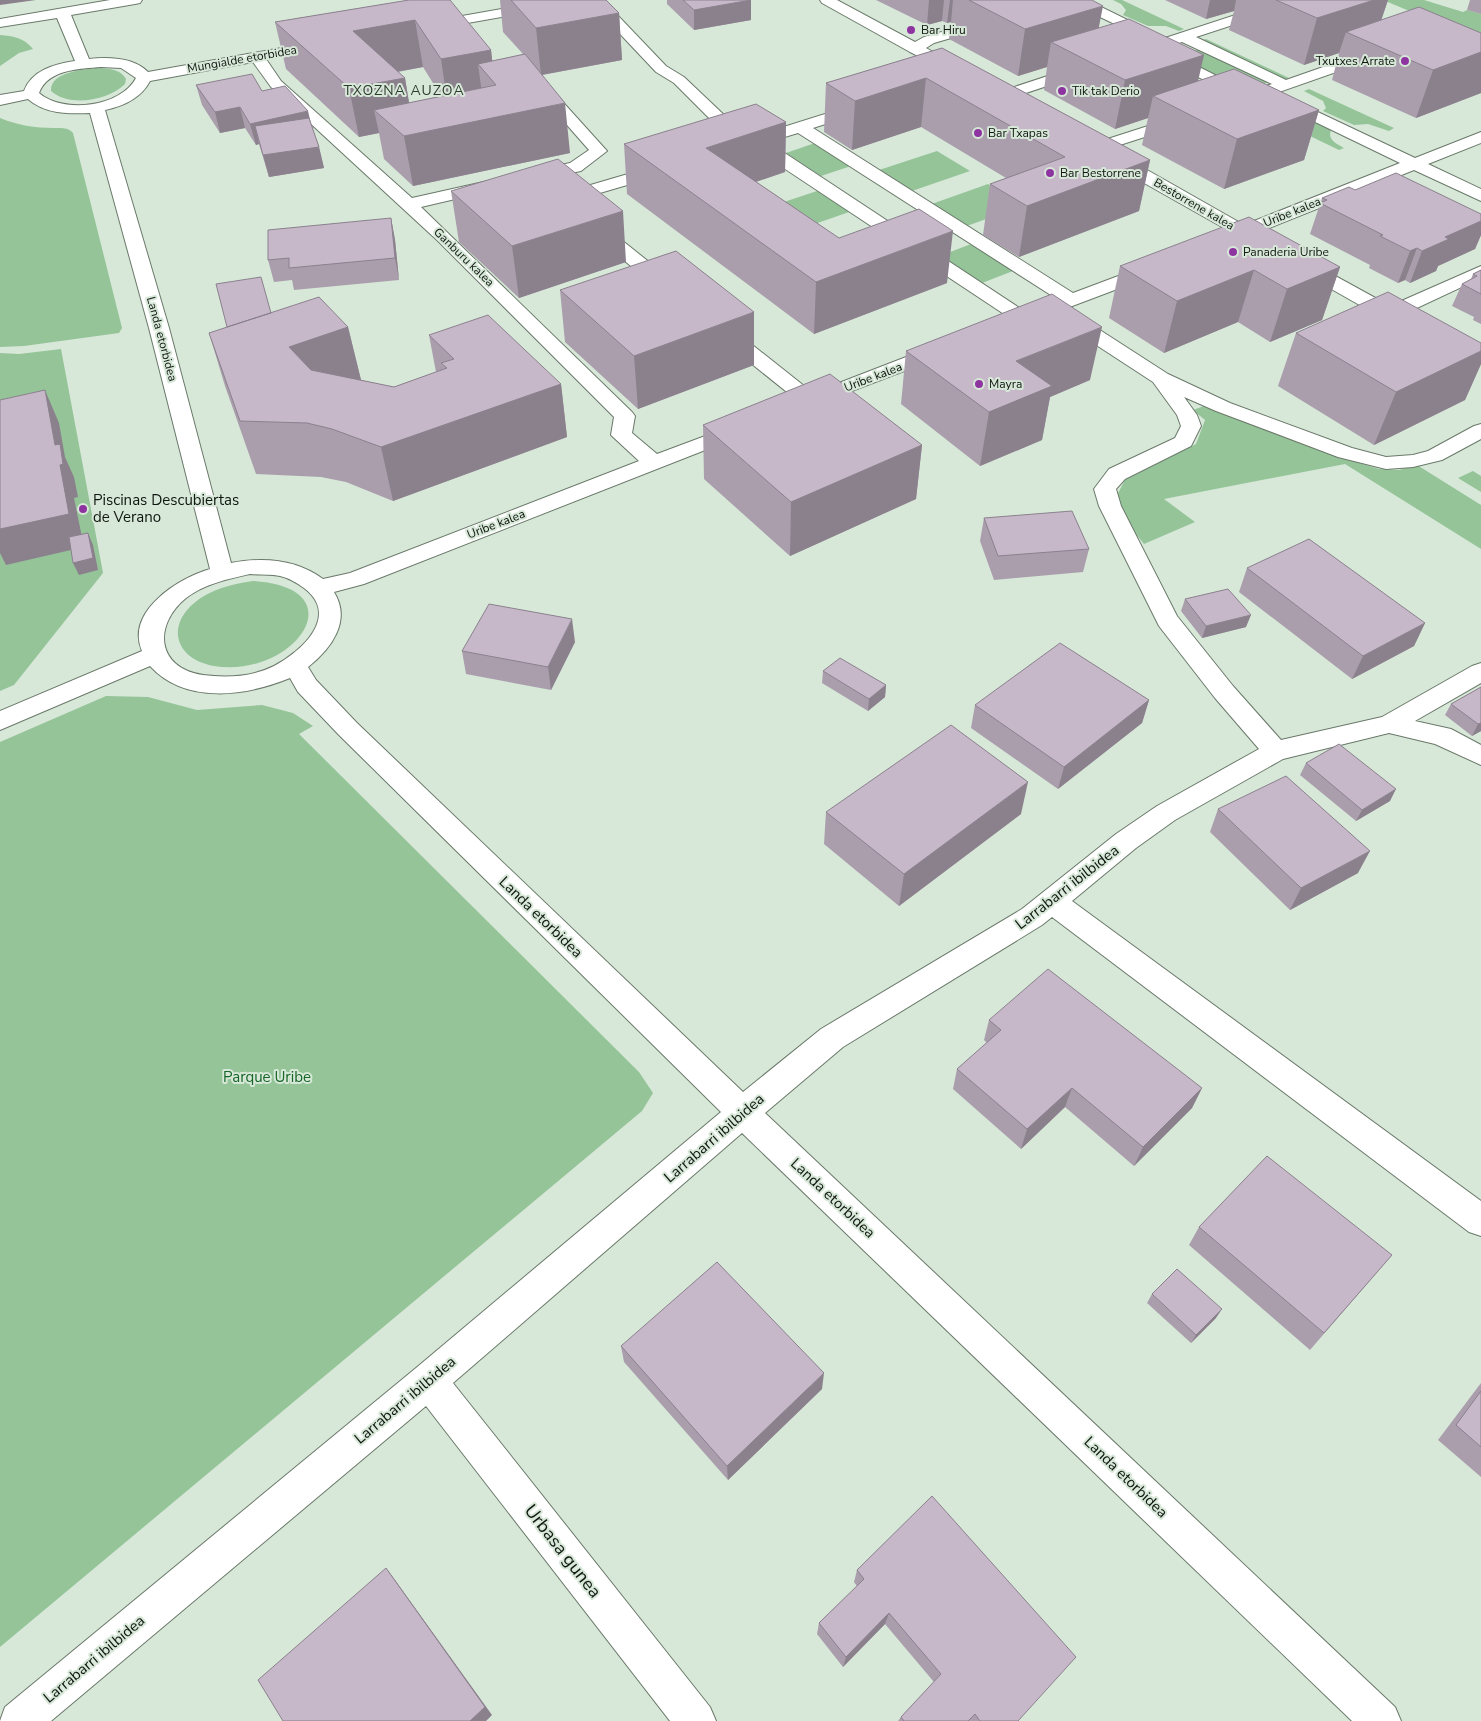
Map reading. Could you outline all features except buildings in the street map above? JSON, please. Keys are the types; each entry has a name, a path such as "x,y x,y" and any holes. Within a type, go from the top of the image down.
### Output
{"street":[{"path":"0,23 135,0"},
{"path":"411,29 576,0"},
{"path":"595,0 661,69 679,80 716,117 712,124"},
{"path":"827,0 967,77 946,80"},
{"path":"1076,0 1164,43"},
{"path":"1123,56 1295,0"},
{"path":"62,12 84,63"},
{"path":"916,49 929,40 1004,18"},
{"path":"1183,37 1285,85"},
{"name":"Mungialde etorbidea","path":"144,77 333,42"},
{"path":"1149,48 1481,196"},
{"path":"1224,106 1381,51"},
{"name":"Ganburu kalea","path":"256,56 276,84 409,204 453,234 625,416 621,435 654,463"},
{"path":"84,63 117,63 130,66 139,70 144,77 143,84 127,98 96,107 60,109 35,101 31,94 32,87 39,79 66,67 84,63"},
{"path":"1002,96 1096,65"},
{"path":"986,87 1019,105"},
{"path":"409,204 575,167 599,151 546,92"},
{"path":"0,100 31,94"},
{"path":"737,146 873,104"},
{"name":"Landa etorbidea","path":"96,107 159,328 222,572"},
{"path":"1095,148 1196,115"},
{"path":"800,127 1062,303 1160,378 1223,407 1345,453 1386,463 1413,461 1435,456 1481,430"},
{"name":"Uribe kalea","path":"1212,246 1481,137"},
{"name":"Bestorrene kalea","path":"1078,139 1267,245"},
{"path":"755,140 1023,318"},
{"path":"542,205 681,163"},
{"path":"559,200 681,297"},
{"path":"1289,258 1414,328"},
{"path":"1005,325 1170,263"},
{"path":"1389,314 1481,271"},
{"path":"712,322 810,401"},
{"name":"Uribe kalea","path":"792,409 958,343"},
{"path":"1160,378 1187,415 1191,426 1184,442 1117,474 1105,489 1110,506 1167,620 1224,692 1276,751"},
{"name":"Uribe kalea","path":"320,588 356,579 755,423"},
{"path":"250,567 278,568 302,576 320,588 329,602 330,618 325,635 313,651 294,666 269,678 240,684 211,686 186,680 166,670 154,655 150,639 153,623 163,607 179,592 199,580 222,572 250,567"},
{"path":"0,721 154,655"},
{"name":"Landa etorbidea","path":"294,666 307,686 348,729 744,1114 1381,1721"},
{"name":"Larrabarri ibilbidea","path":"19,1721 428,1381 744,1114 789,1072 832,1038 1032,917 1126,841 1166,813 1276,751 1389,724 1481,672"},
{"path":"1389,724 1442,736 1481,756"},
{"path":"1051,902 1481,1221"},
{"name":"Urbasa gunea","path":"428,1381 696,1721"}],"green space":[{"path":"1113,0 1122,0 1184,29 1179,31 1166,26 1148,26 1123,15 1126,10 1121,4"},
{"path":"1383,0 1424,0 1463,12 1467,10 1481,14 1481,41"},
{"path":"0,35 18,38 26,42 33,49 19,53 0,66"},
{"path":"1206,39 1289,78 1283,80 1200,41"},
{"path":"1200,49 1269,82 1244,90 1175,57"},
{"path":"96,68 113,70 120,73 126,79 125,84 118,90 100,98 89,100 68,99 51,91 52,85 61,76 75,71"},
{"path":"1309,89 1394,128 1389,131 1368,124 1354,125 1323,111 1326,108 1323,101 1304,91"},
{"path":"1256,110 1303,117 1331,130 1330,136 1332,139 1344,148 1339,150"},
{"path":"0,118 26,126 64,128 73,133 122,328 119,333 24,346 0,347"},
{"path":"815,143 851,166 821,176 786,153"},
{"path":"937,151 970,171 909,192 876,171"},
{"path":"988,184 1023,206 961,228 926,206"},
{"path":"820,190 852,211 786,234 754,212"},
{"path":"971,244 1013,271 982,283 940,256"},
{"name":"Piscinas Descubiertas de Verano","path":"61,349 103,573 14,685 0,691 0,353 19,354"},
{"path":"1204,406 1323,452 1379,469 1399,470 1417,465 1481,505 1481,549 1345,464 1164,499 1195,522 1144,544 1122,517 1117,495 1125,480 1196,444 1205,420 1193,410"},
{"path":"1473,471 1481,476 1481,492 1458,478"},
{"path":"253,581 285,587 303,599 309,614 303,631 289,647 268,659 243,666 214,666 202,663 184,650 178,633 179,623 193,604 214,591"},
{"name":"Parque Uribe","path":"106,696 148,697 197,710 262,705 293,713 313,726 299,734 639,1072 653,1093 642,1111 0,1647 0,742"}],"place":[{"name":"Bar Hiru","path":"911,30"},
{"name":"Txutxes Arrate","path":"1405,61"},
{"name":"Tik tak Derio","path":"1062,91"},
{"name":"Bar Txapas","path":"978,133"},
{"name":"Bar Bestorrene","path":"1050,173"},
{"name":"Panaderia Uribe","path":"1233,252"},
{"name":"Mayra","path":"979,384"},
{"name":"Piscinas Descubiertas de Verano","path":"83,509"}],"district":[{"name":"TXOZNA AUZOA","path":"404,90"}]}
